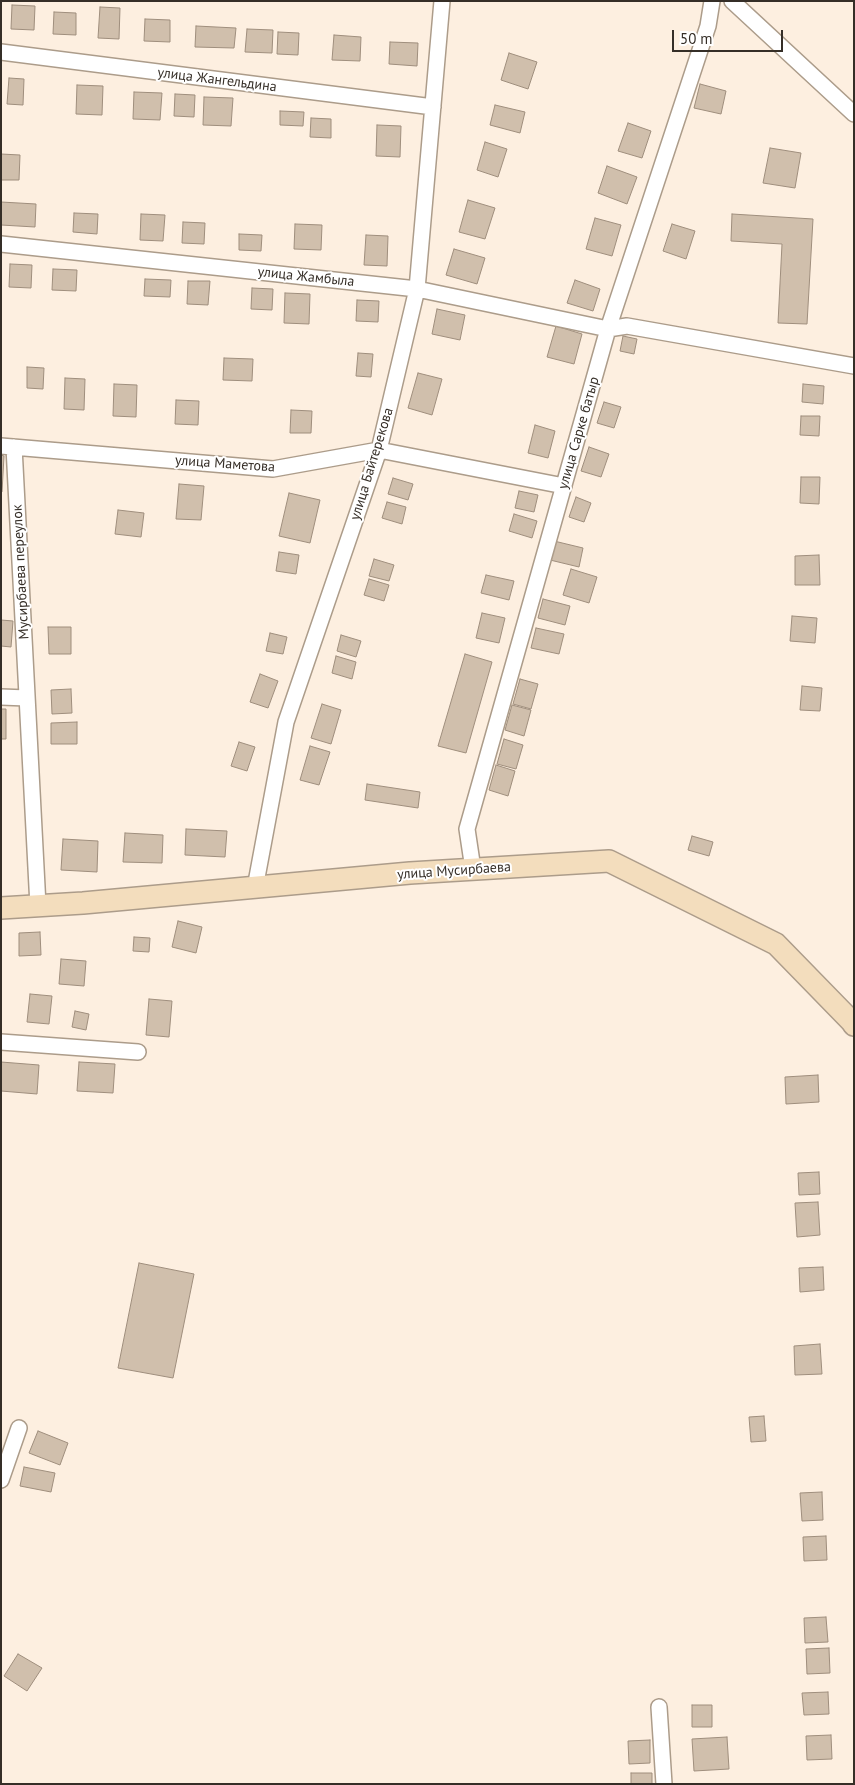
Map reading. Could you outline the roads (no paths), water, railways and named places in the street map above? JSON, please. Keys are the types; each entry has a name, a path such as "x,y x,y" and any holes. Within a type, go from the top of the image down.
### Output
{"street":[{"name":"улица Байтерекова","path":"255,888 286,722 380,450 418,289 442,1"},
{"name":"улица Сарке батыр","path":"473,869 467,829 608,329 708,26 712,1"},
{"path":"732,1 854,114"},
{"name":"улица Жангельдина","path":"1,52 433,108"},
{"name":"улица Жамбыла","path":"1,244 418,289 608,329 627,326 854,366"},
{"name":"улица Маметова","path":"8,446 273,470 380,450 564,486"},
{"name":"Мусирбаева переулок","path":"8,446 27,698 38,906"},
{"path":"1,697 27,698"},
{"name":"улица Мусирбаева","path":"1,908 255,888 410,873 609,861 776,944 854,1025"},
{"path":"1,1042 138,1052"},
{"path":"1,1480 19,1428"},
{"path":"659,1707 664,1784"}]}
